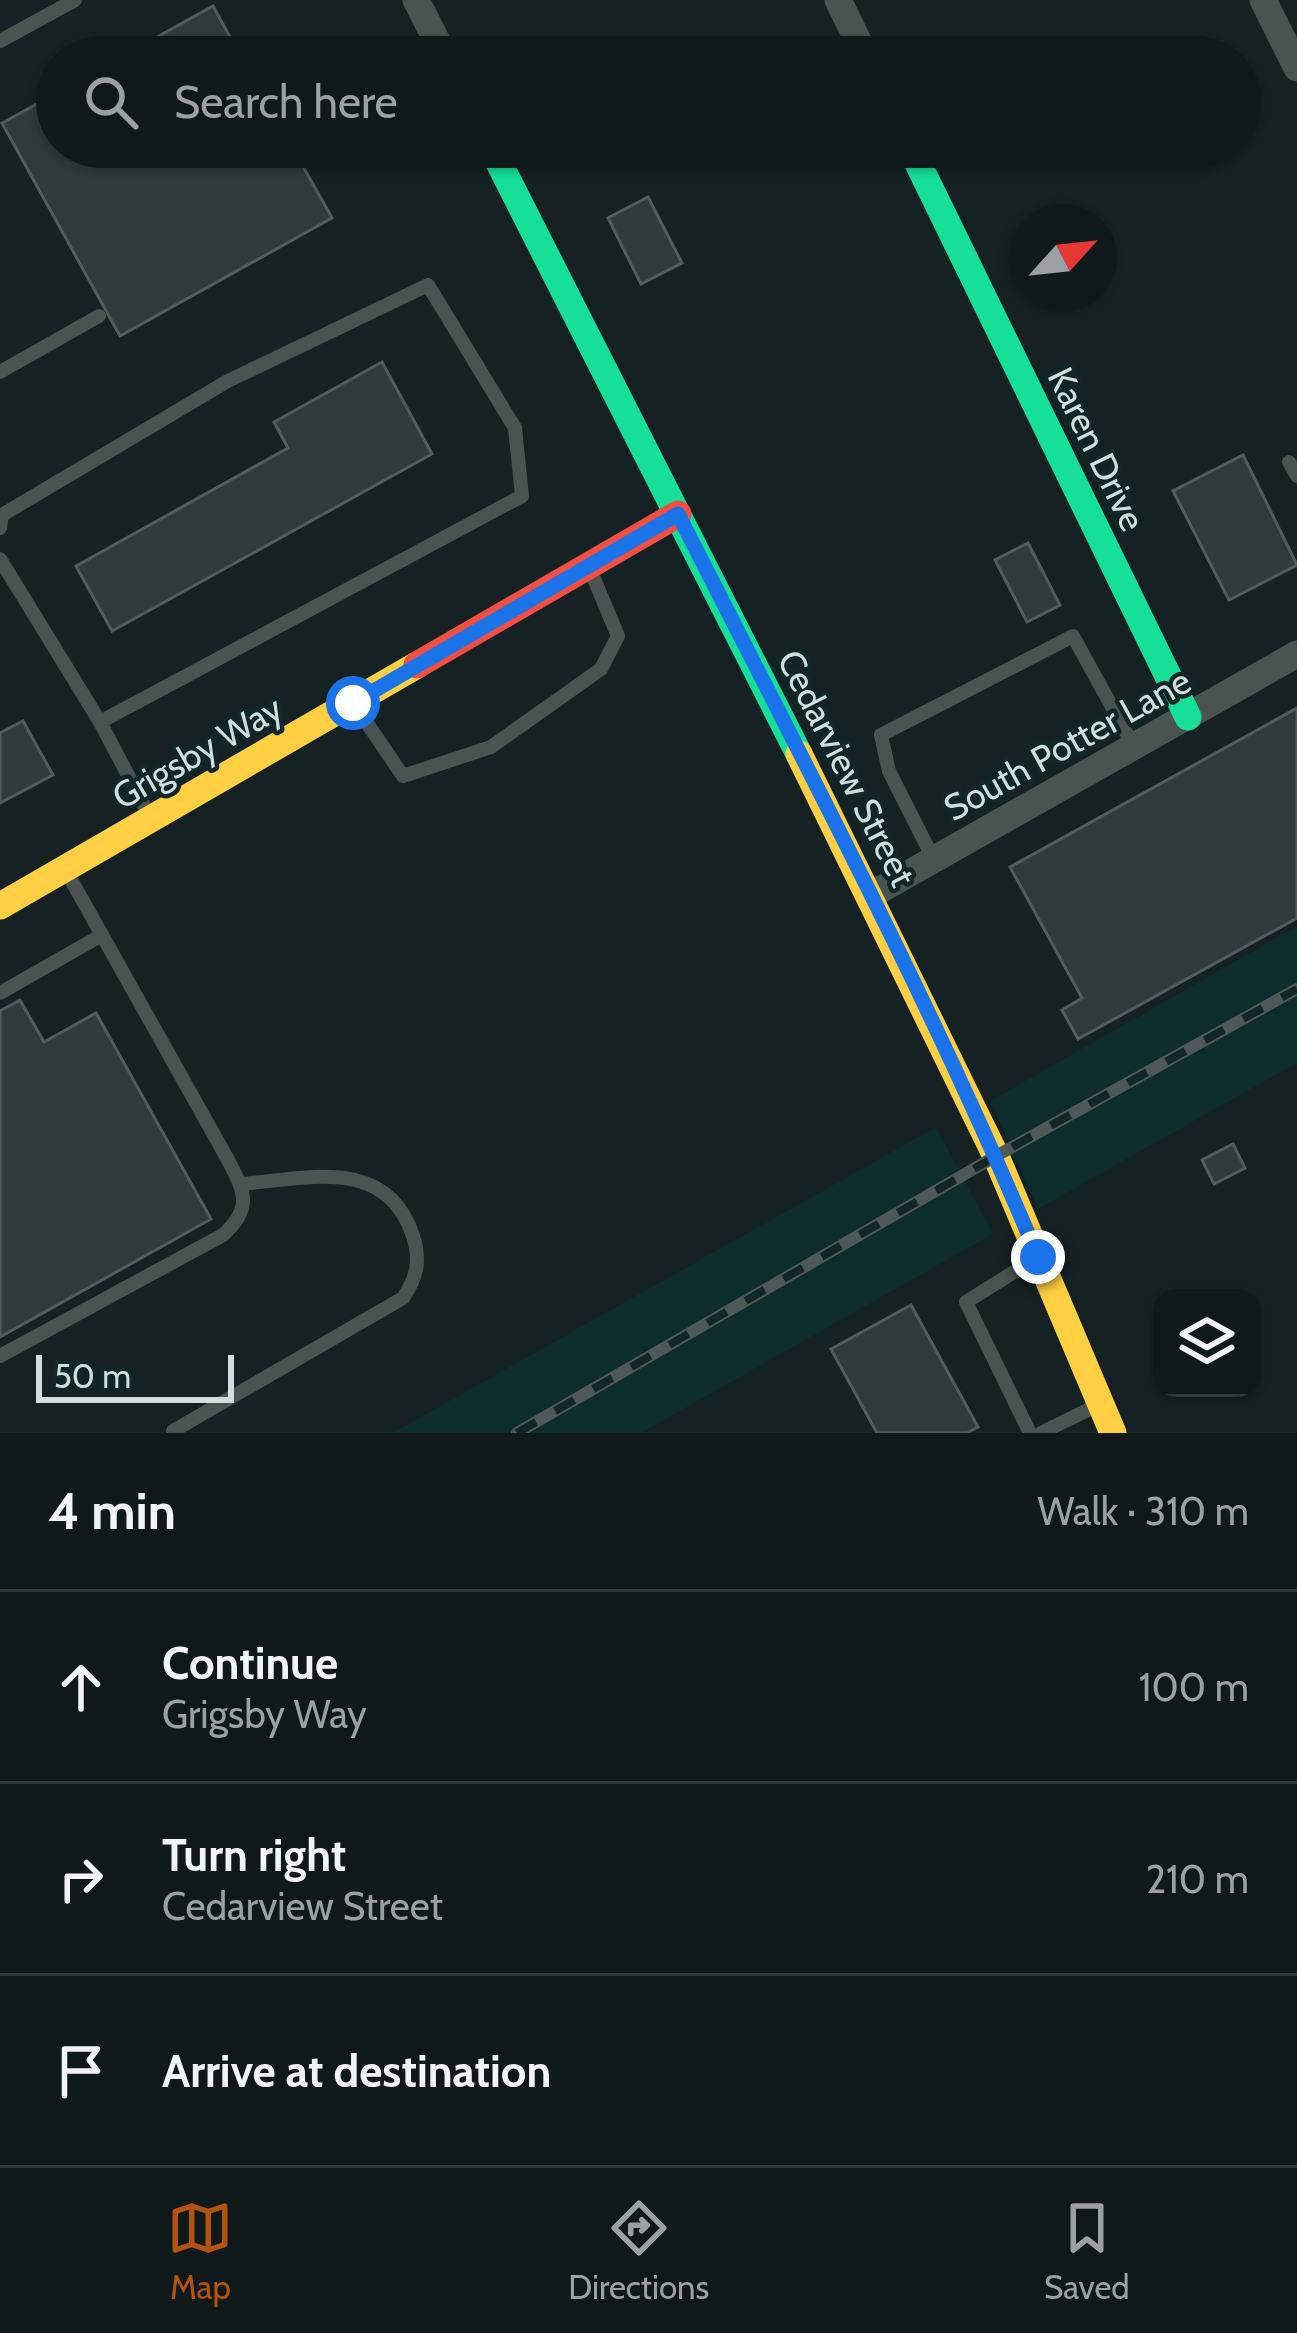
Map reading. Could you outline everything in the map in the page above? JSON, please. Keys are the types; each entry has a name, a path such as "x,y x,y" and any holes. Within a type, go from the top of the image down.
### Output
{"street":[{"path":"416,0 434,36"},
{"path":"838,0 856,36"},
{"path":"1263,0 1297,68"},
{"name":"Cedarview Street","path":"501,168 871,895 996,1156 1113,1433"},
{"name":"Karen Drive","path":"920,168 1188,717"},
{"name":"Grigsby Way","path":"0,906 678,514"},
{"name":"South Potter Lane","path":"871,895 1297,654"}],"lane":[{"path":"0,41 75,0"},
{"path":"0,528 2,515 226,382 428,285 515,428 522,496 100,722"},
{"path":"0,372 100,316"},
{"path":"0,560 100,722 152,820"},
{"path":"353,703 403,776 491,747 601,669 619,636 589,567"},
{"path":"934,860 889,771 881,736 1072,636 1134,747"},
{"path":"0,1356 223,1235 240,1220 244,1203 240,1184 65,869"},
{"path":"0,993 102,935"},
{"path":"173,1431 403,1298 416,1277 418,1252 411,1228 377,1186 352,1176 240,1184"},
{"path":"1030,1433 966,1302 1038,1257"},
{"path":"1041,1433 1100,1404"}],"shaded area":[{"path":"1297,926 1297,1063 1038,1209 990,1101"},
{"path":"936,1127 993,1234 641,1433 392,1433"}],"building":[{"path":"213,6 229,36 159,36"},
{"path":"36,104 36,168 304,168 332,218 120,336 2,123"},
{"path":"648,197 682,263 641,284 608,218"},
{"path":"382,362 432,454 112,631 76,566 288,448 274,422"},
{"path":"1243,455 1297,565 1229,600 1173,491"},
{"path":"1028,543 1060,605 1027,622 995,560"},
{"path":"1297,708 1297,918 1078,1039 1062,1010 1082,998 1010,867"},
{"path":"23,721 53,775 0,803 0,733"},
{"path":"20,1000 44,1042 96,1013 211,1219 0,1337 0,1011"},
{"path":"1233,1144 1245,1168 1214,1184 1202,1160"},
{"path":"911,1305 978,1427 967,1433 877,1433 831,1349"}],"railway":[{"path":"517,1433 996,1156 1297,989"}],"traffic: fast":[{"path":"502,168 799,754"},
{"path":"920,168 1188,717"}],"traffic: slow":[{"path":"0,906 417,665"},
{"path":"799,754 996,1156 1113,1433"}],"traffic: jam":[{"path":"417,665 678,514"}],"route":[{"path":"353,703 678,514 871,895 996,1156 1038,1257"}]}
